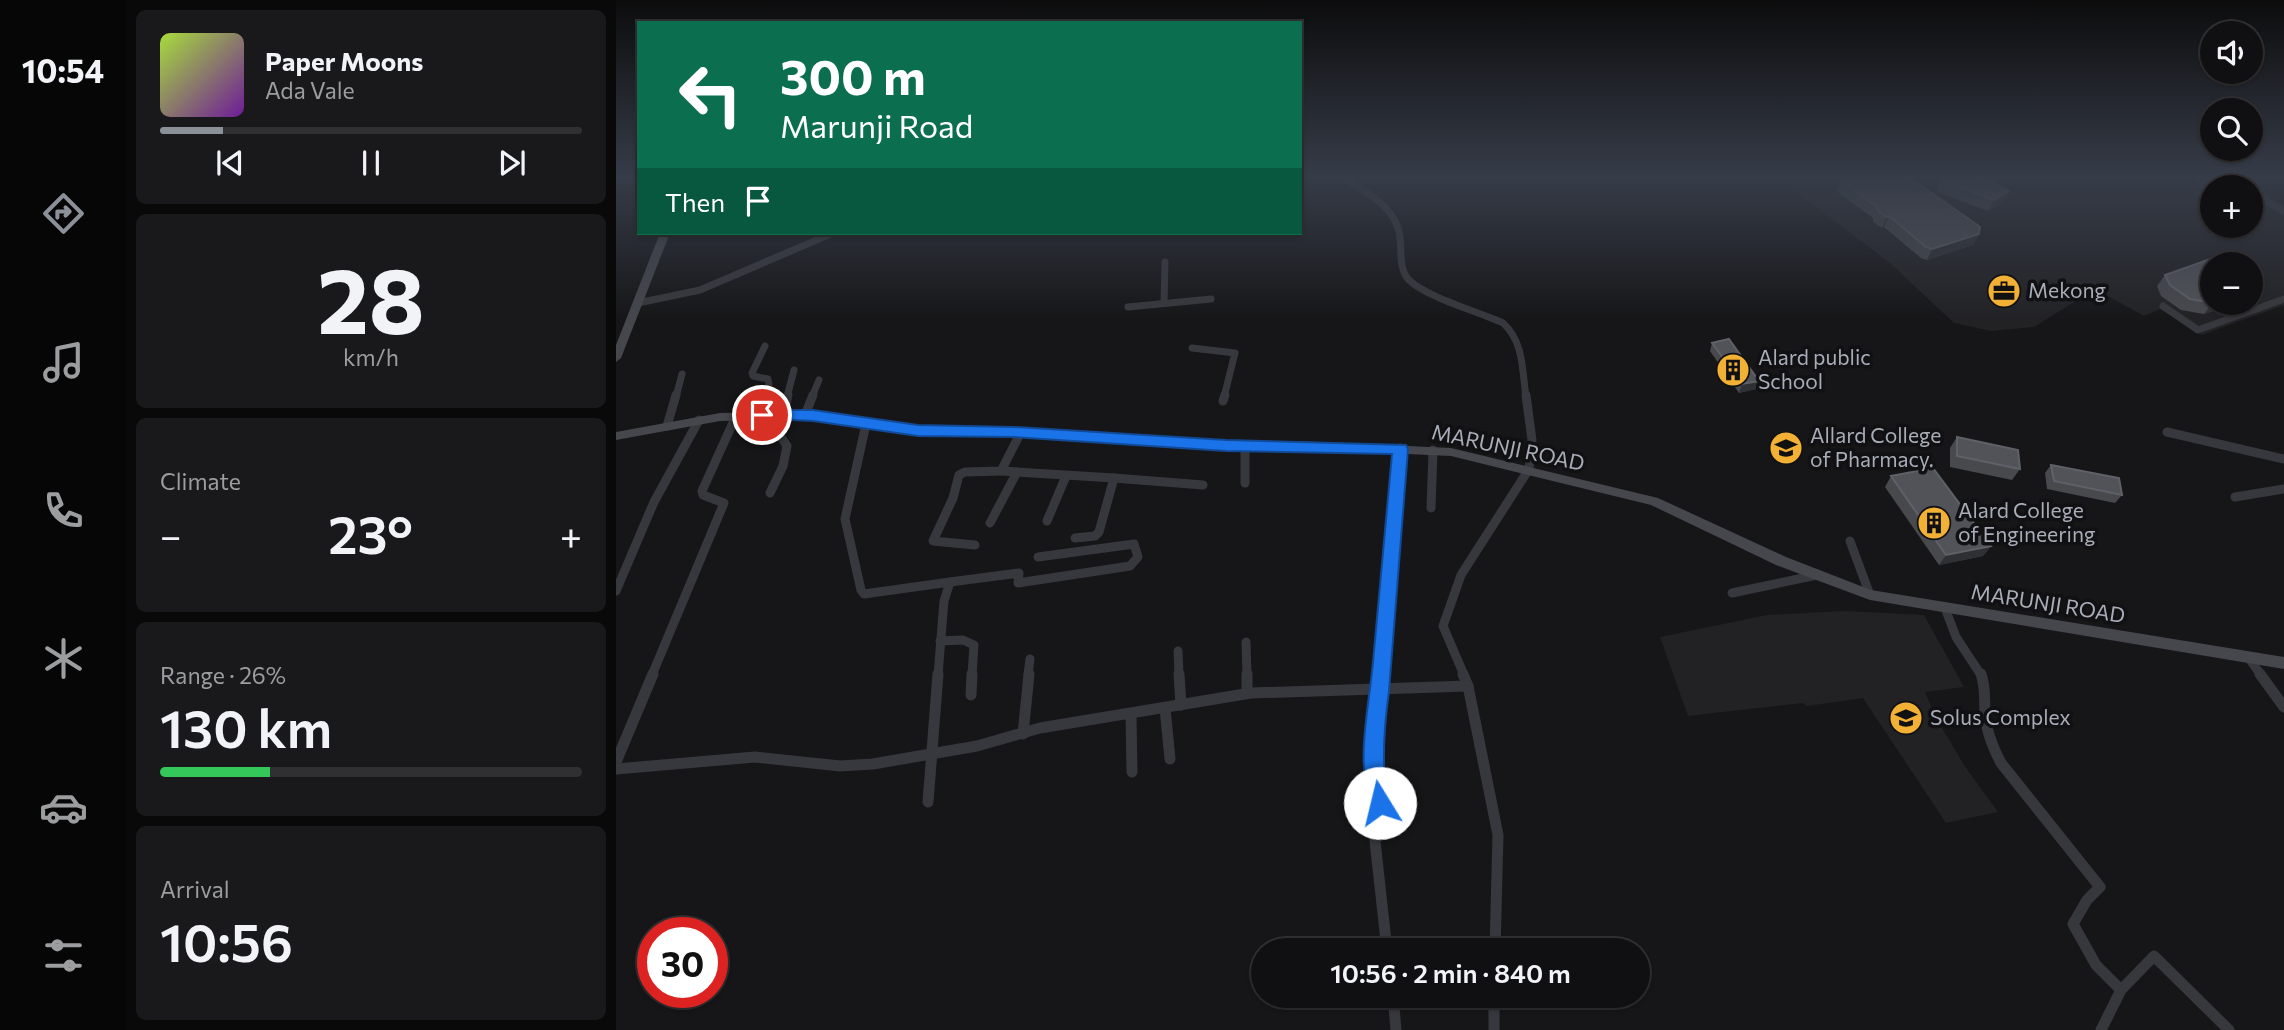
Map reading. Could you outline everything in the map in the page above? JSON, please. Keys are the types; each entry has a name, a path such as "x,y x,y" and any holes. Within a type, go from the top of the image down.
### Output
{"street":[{"path":"1397,225 1402,267 1409,279 1424,289 1497,320 1513,332 1519,346 1532,440 1529,469 1461,575 1443,626 1468,686 1498,835 1495,938"},
{"path":"616,358 664,235"},
{"path":"638,303 700,290 828,235"},
{"path":"1164,303 1165,262"},
{"path":"1128,307 1211,299"},
{"path":"2162,306 2198,330 2284,299"},
{"path":"756,415 769,384 768,379 753,376 752,373 765,346"},
{"path":"1192,348 1235,353 1223,401"},
{"path":"770,493 783,466 787,446 779,434 794,370"},
{"path":"667,426 682,374"},
{"path":"805,415 819,380"},
{"name":"MARUNJI ROAD","path":"616,436 699,420 756,415 805,415 918,430 1021,432 1245,446 1433,450 1529,469 1654,502 1781,561 1870,595 2284,663"},
{"path":"616,761 723,503 722,499 703,495 702,491 736,416"},
{"path":"616,591 654,502 699,420"},
{"path":"866,424 845,519 858,568 860,590 864,594 1019,573 1018,583 1130,566 1138,557 1134,544 1038,557"},
{"path":"1001,471 1021,432"},
{"path":"2167,432 2189,442 2235,447 2284,459"},
{"path":"1245,446 1245,484"},
{"path":"1386,938 1373,823 1380,803 1375,779 1374,730 1380,691 1400,449"},
{"path":"1431,509 1433,450"},
{"path":"975,545 933,541 961,473 1001,471 1203,485"},
{"path":"990,523 1017,472"},
{"path":"1047,521 1066,476"},
{"path":"1075,538 1095,536 1099,532 1114,478"},
{"path":"2235,497 2284,489"},
{"path":"1850,541 1870,595"},
{"path":"1732,593 1817,575"},
{"path":"928,802 944,601 950,582"},
{"path":"1945,608 1956,637 1979,669 1986,687 1985,714 1992,746 2001,763 2100,887 2087,900 2073,923 2096,965 2121,990"},
{"path":"940,641 963,640 974,645 971,695"},
{"path":"1246,642 1247,693"},
{"path":"1178,651 1181,705"},
{"path":"2248,657 2284,707"},
{"path":"1023,734 1030,659"},
{"path":"616,769 755,757 840,766 930,755 1041,728 1247,693 1380,691 1468,686"},
{"path":"1165,708 1170,759"},
{"path":"1131,714 1132,772"},
{"path":"2101,1030 2121,990 2154,956 2229,1030"},
{"path":"1394,1008 1396,1030"},
{"path":"1493,1030 1494,1008"}],"shaded area":[{"path":"1840,225 2200,225 2200,238 2263,238 2263,225 2284,225 2284,305 2263,313 2263,252 2200,252 2200,315 2257,315 2202,335 2160,309 2144,316 2095,289 2034,327 1991,331 1954,323 1891,264"},
{"name":"Solus Complex","path":"1845,611 1924,615 1964,687 1925,692 1937,720 1966,768 1998,812 1946,823 1863,698 1807,706 1803,703 1688,716 1660,637 1767,615"}],"building":[{"path":"1900,225 1980,227 1979,234 1932,249"},
{"path":"2200,263 2200,301 2190,299 2170,285 2165,275"},
{"path":"1729,339 1759,381 1742,384 1712,343"},
{"path":"1957,437 2018,450 2020,469 1957,456"},
{"path":"2051,465 2119,478 2122,495 2054,481"},
{"path":"1933,468 1991,546 1946,555 1891,476"}],"place":[{"name":"Mekong","path":"2004,291"},
{"name":"Alard public School","path":"1733,370"},
{"name":"Allard College of Pharmacy.","path":"1786,448"},
{"name":"Alard College of Engineering","path":"1934,523"},
{"name":"Solus Complex","path":"1906,718"}],"route":[{"path":"762,415 830,417 883,427 918,430 1014,432 1226,446 1299,445 1400,449 1380,691 1374,730 1375,779 1380,803"}]}
